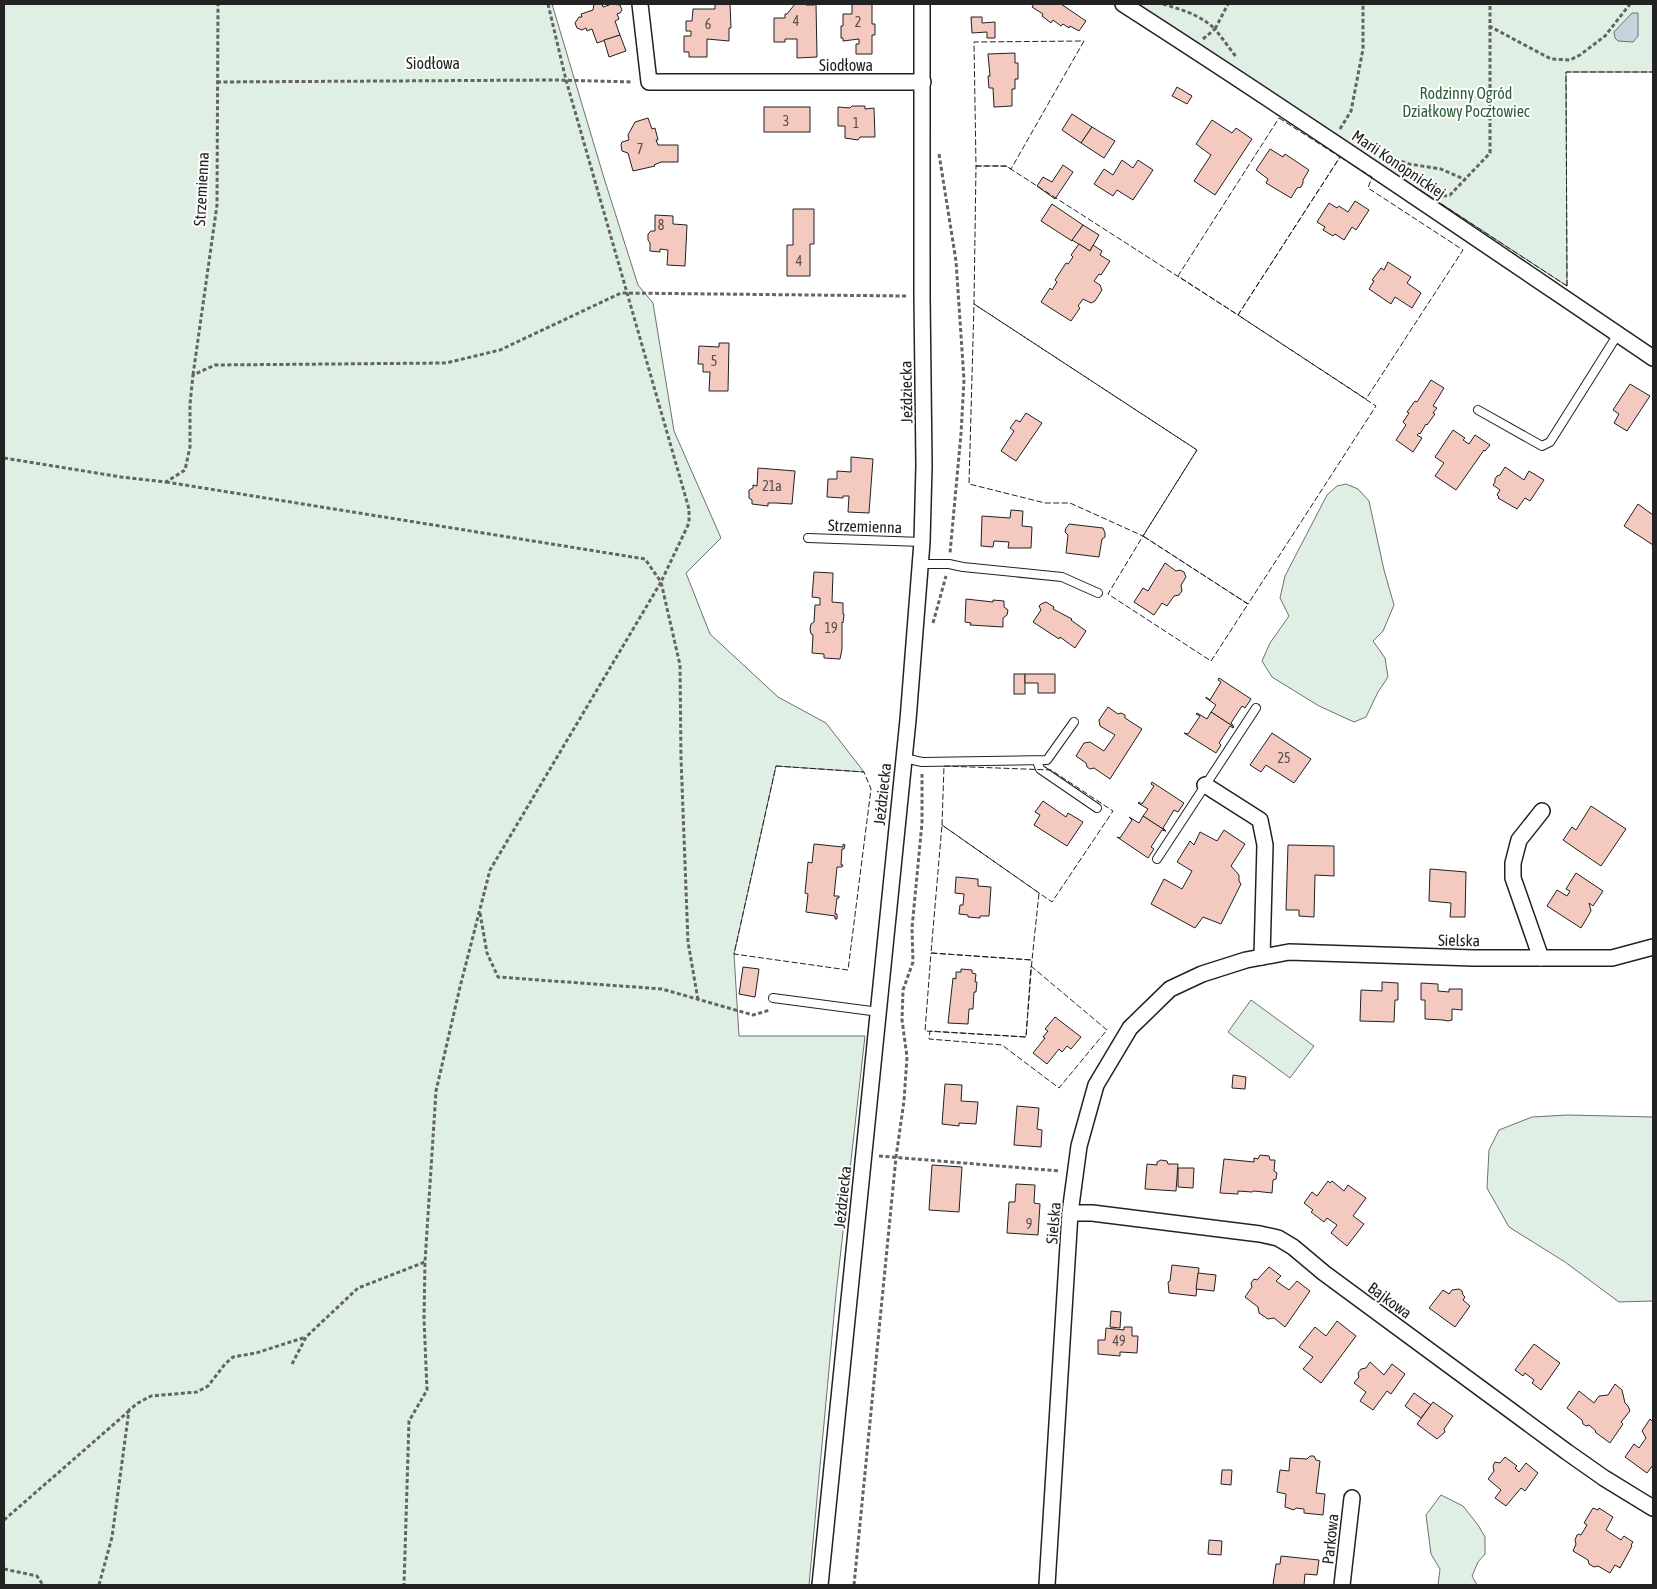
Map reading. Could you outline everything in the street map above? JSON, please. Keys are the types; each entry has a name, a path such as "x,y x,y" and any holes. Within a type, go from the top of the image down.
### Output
{"street":[{"path":"640,4 649,82"},
{"name":"Jeździecka","path":"820,1585 910,702 922,542 924,466 922,4"},
{"name":"Marii Konopnickiej","path":"1123,4 1424,201 1653,358"},
{"name":"Siodłowa","path":"649,82 923,82"},
{"path":"1205,785 1260,820 1265,845 1262,957"},
{"path":"1541,958 1513,878 1512,863 1518,840 1542,811"},
{"name":"Sielska","path":"1047,1585 1070,1213 1079,1146 1096,1086 1130,1028 1170,989 1202,974 1246,960 1289,952 1474,958 1612,958 1653,947"},
{"name":"Bajkowa","path":"1070,1213 1092,1213 1260,1234 1278,1238 1293,1247 1324,1273 1567,1452 1604,1478 1653,1508"},
{"name":"Parkowa","path":"1342,1585 1352,1498"}],"lane":[{"path":"1478,410 1542,446 1550,442 1618,334"},
{"name":"Strzemienna","path":"808,538 922,542"},
{"path":"920,564 949,564 1062,577 1098,593"},
{"path":"1157,859 1256,708"},
{"path":"904,758 922,762 1047,760 1074,722"},
{"path":"1037,761 1040,769 1097,808"},
{"path":"773,998 879,1012"}],"path":[{"name":"Strzemienna","path":"166,482 185,470 190,447 190,404 216,205 218,4"},
{"path":"404,1585 409,1421 427,1390 424,1318 425,1262 436,1091 490,870 661,582 689,523 689,509 566,80 548,4"},
{"path":"1163,4 1194,14 1207,21 1216,29 1241,62"},
{"path":"1192,48 1216,29 1228,4"},
{"path":"1339,130 1351,110 1363,49 1363,4"},
{"path":"1424,201 1450,195 1490,154 1490,4"},
{"path":"1490,26 1551,59 1570,60 1605,36 1630,4"},
{"name":"Siodłowa","path":"217,82 566,80 649,82"},
{"path":"1332,125 1346,134"},
{"path":"1376,151 1409,164 1441,169 1466,180"},
{"path":"194,375 215,365 446,363 500,350 621,293 922,296"},
{"path":"4,458 121,477 166,482 645,559 661,582 680,665 681,758 688,942 698,1000"},
{"path":"480,910 487,953 498,977 662,989 753,1016 794,1001"},
{"path":"864,1156 896,1157 1076,1173"},
{"path":"292,1364 306,1337 358,1288 425,1262"},
{"path":"4,1520 138,1403 151,1396 197,1392 208,1386 233,1357 256,1353 306,1337"},
{"path":"99,1585 112,1537 129,1410"},
{"path":"4,1569 37,1576 43,1585"}],"green space":[{"path":"4,4 552,4 638,285 653,303 674,431 721,538 686,573 710,634 778,697 826,723 864,772 776,766 734,954 739,1036 865,1036 836,1294 809,1585 4,1585"},
{"name":"Rodzinny Ogród Działkowy Pocztowiec","path":"1136,4 1653,4 1653,72 1566,72 1567,286"},
{"path":"1346,484 1358,489 1369,501 1384,570 1394,605 1383,631 1373,641 1385,658 1388,677 1378,692 1366,717 1354,722 1319,706 1272,677 1262,661 1270,643 1289,616 1280,598 1285,576 1327,495 1337,486"},
{"path":"1251,1000 1314,1046 1290,1078 1228,1032"},
{"path":"1568,1115 1653,1117 1653,1301 1619,1302 1565,1262 1509,1227 1487,1188 1489,1150 1499,1130 1532,1117"},
{"path":"1441,1495 1463,1506 1485,1537 1485,1554 1478,1562 1472,1576 1477,1585 1438,1585 1440,1569 1431,1554 1426,1515"}],"shaded area":[{"path":"1632,13 1638,13 1638,36 1633,42 1618,41 1615,38 1614,32"}],"building":[{"path":"594,4 602,4 603,7 612,4 620,5 622,10 617,14 619,19 615,21 620,35 597,43 592,29 587,31 586,28 582,30 577,28 575,23 579,17 582,17 581,14 593,10"},
{"path":"715,4 730,4 731,28 729,28 729,41 707,39 707,57 689,57 689,52 684,52 684,36 691,36 691,31 686,31 686,21 692,21 693,9 715,9"},
{"path":"795,4 816,4 817,57 797,58 797,39 785,39 785,42 774,42 774,18 785,18 785,14"},
{"path":"852,4 872,4 872,24 875,24 875,35 872,35 872,54 856,54 856,44 859,44 859,39 843,41 843,38 841,38 843,14 852,14"},
{"path":"1034,4 1061,4 1086,21 1079,31 1063,24 1061,26 1053,20 1051,23 1042,16 1043,14 1032,7"},
{"path":"971,17 982,17 982,23 995,22 995,38 987,38 987,32 972,33"},
{"path":"620,35 626,51 609,57 604,40"},
{"path":"1015,53 1015,63 1018,63 1018,79 1015,79 1015,89 1012,89 1012,106 994,107 993,88 989,88 988,54"},
{"path":"1177,87 1192,96 1187,104 1172,96"},
{"path":"852,106 865,106 865,109 874,108 875,137 860,137 858,140 845,138 845,126 838,126 838,107 850,108"},
{"path":"764,107 810,107 810,132 764,132"},
{"path":"1072,114 1092,127 1081,143 1062,130"},
{"path":"648,118 652,129 655,128 658,145 678,145 678,162 661,162 655,166 633,171 628,153 622,151 621,145 622,142 629,140 628,135 635,122"},
{"path":"1212,120 1232,133 1236,128 1252,139 1215,195 1194,181 1211,155 1196,144"},
{"path":"1092,127 1115,141 1104,158 1081,143"},
{"path":"1270,149 1283,157 1285,154 1309,170 1301,187 1297,188 1291,198 1266,183 1268,179 1256,170"},
{"path":"1122,160 1133,168 1138,160 1153,170 1133,200 1117,190 1113,196 1094,184 1104,169 1113,175"},
{"path":"1063,165 1073,172 1055,199 1037,186 1043,177 1052,182"},
{"path":"1355,201 1369,210 1356,230 1352,227 1344,240 1335,234 1333,236 1323,230 1325,227 1317,222 1329,203 1337,208 1339,206 1348,212"},
{"path":"1052,204 1083,225 1072,241 1041,221"},
{"path":"793,209 814,209 814,244 810,244 810,276 787,276 787,245 793,245"},
{"path":"655,215 673,216 673,224 687,225 685,266 667,265 668,250 660,249 660,252 650,251 648,234 651,231 655,231"},
{"path":"1083,225 1099,235 1090,251 1072,240"},
{"path":"1079,244 1090,251 1093,245 1102,251 1100,255 1110,261 1101,275 1099,274 1094,281 1100,285 1102,290 1095,301 1091,303 1083,299 1078,306 1080,308 1071,321 1041,302 1050,288 1052,290 1057,282 1055,280 1066,263 1068,264 1073,257 1071,255"},
{"path":"1388,262 1411,277 1407,283 1421,293 1412,308 1395,297 1391,304 1369,289 1374,281 1372,280 1381,268 1384,270"},
{"path":"719,343 729,343 728,391 709,391 710,372 703,372 703,364 698,364 699,346 719,347"},
{"path":"1431,380 1444,388 1433,406 1437,408 1433,413 1435,414 1420,434 1417,435 1422,438 1413,452 1396,440 1406,425 1403,422 1409,413 1407,412 1415,401 1417,402"},
{"path":"1630,384 1650,396 1627,431 1614,423 1619,414 1613,410"},
{"path":"1026,413 1042,423 1016,461 1001,451 1014,431 1010,428 1016,420 1020,422"},
{"path":"1453,430 1465,438 1463,440 1469,444 1475,435 1490,445 1484,450 1456,490 1435,476 1444,463 1435,457"},
{"path":"851,457 873,459 869,513 848,512 849,496 843,496 843,498 827,497 828,479 837,479 837,471 851,472"},
{"path":"1505,467 1524,480 1529,471 1544,480 1530,501 1525,498 1517,509 1498,498 1497,495 1500,490 1493,485 1497,476 1500,475"},
{"path":"758,468 795,471 792,504 768,503 768,506 752,504 752,500 749,498 749,490 753,488 753,485 757,486"},
{"path":"1638,504 1653,515 1653,545 1624,526"},
{"path":"1011,510 1023,511 1022,526 1032,527 1031,548 1008,548 1009,542 994,541 993,547 981,546 982,516 1010,518"},
{"path":"1069,524 1103,528 1105,537 1102,539 1099,557 1066,553 1068,535 1065,532"},
{"path":"1165,563 1176,571 1184,572 1186,577 1181,585 1182,591 1179,595 1174,596 1167,606 1162,603 1154,615 1134,602 1143,588 1148,591"},
{"path":"814,572 833,573 832,602 843,603 844,614 840,659 824,658 824,654 812,653 813,635 810,629 811,624 814,622 815,605 820,605 820,598 812,597"},
{"path":"966,599 993,602 993,600 1004,601 1004,607 1008,610 1007,615 1003,618 1003,627 970,625 971,623 965,622"},
{"path":"1046,602 1054,607 1053,609 1072,619 1086,631 1075,648 1033,622 1041,610 1039,606"},
{"path":"1014,674 1025,674 1025,694 1014,694"},
{"path":"1025,674 1055,674 1055,693 1038,693 1038,683 1025,683"},
{"path":"1219,678 1251,699 1245,708 1242,706 1231,723 1234,727 1211,712 1216,705 1206,698 1210,700 1221,682 1218,680"},
{"path":"1108,707 1118,714 1125,715 1125,718 1142,729 1110,779 1094,768 1090,769 1087,767 1086,763 1076,756 1084,743 1090,742 1104,751 1115,735 1100,726 1099,720"},
{"path":"1211,712 1234,727 1230,726 1219,743 1221,745 1216,753 1184,733 1188,734 1200,716 1197,713 1207,719"},
{"path":"1272,733 1311,759 1294,783 1266,765 1261,772 1250,765"},
{"path":"1152,782 1184,803 1178,812 1174,810 1163,828 1166,831 1143,816 1148,809 1138,803 1142,804 1154,786 1151,784"},
{"path":"1043,801 1066,817 1068,813 1083,822 1067,846 1034,825 1040,815 1035,812"},
{"path":"1591,806 1626,829 1601,866 1563,840 1572,827 1576,830"},
{"path":"1143,816 1166,831 1162,830 1151,847 1154,849 1148,858 1117,837 1120,838 1132,820 1129,817 1139,823"},
{"path":"1224,830 1245,844 1231,866 1239,875 1241,884 1221,924 1203,917 1195,928 1151,904 1164,879 1182,889 1192,871 1177,862 1190,841 1194,845 1200,832 1217,841"},
{"path":"814,844 843,847 843,844 845,845 844,849 842,849 841,865 843,865 842,867 837,867 834,896 839,896 837,898 835,914 837,914 837,919 835,919 835,916 806,912 808,894 805,893 808,862 812,863"},
{"path":"1288,845 1334,846 1334,876 1315,875 1314,917 1299,916 1299,910 1286,910"},
{"path":"1430,869 1466,872 1465,917 1450,917 1451,903 1429,901"},
{"path":"1576,873 1603,891 1593,906 1589,903 1591,911 1581,928 1547,906 1557,890 1567,896 1570,891 1566,889"},
{"path":"956,877 978,879 978,886 991,887 989,916 980,916 980,918 959,914 960,905 963,905 964,894 955,893"},
{"path":"743,967 759,969 755,997 739,994"},
{"path":"961,969 972,970 972,973 976,974 975,982 977,982 976,992 974,992 973,1009 969,1009 968,1024 948,1023 953,978 956,979 956,972 961,972"},
{"path":"1382,982 1398,983 1398,1000 1395,1000 1394,1022 1360,1021 1361,990 1382,991"},
{"path":"1421,983 1438,984 1438,991 1449,992 1449,989 1462,989 1462,1010 1452,1009 1452,1020 1448,1021 1425,1019 1425,1000 1421,1000"},
{"path":"1055,1017 1081,1037 1071,1049 1067,1046 1062,1052 1059,1049 1047,1064 1033,1053 1045,1038 1043,1037 1048,1031 1045,1029"},
{"path":"1233,1075 1246,1077 1245,1089 1232,1088"},
{"path":"945,1084 962,1085 961,1101 978,1102 976,1124 959,1123 959,1126 942,1124"},
{"path":"1017,1106 1039,1108 1037,1129 1042,1130 1041,1147 1014,1145"},
{"path":"1260,1155 1269,1156 1270,1160 1275,1160 1274,1171 1277,1173 1276,1179 1273,1180 1272,1193 1238,1191 1238,1194 1220,1193 1224,1159 1254,1162 1254,1158 1258,1159"},
{"path":"1161,1160 1167,1161 1168,1164 1178,1164 1176,1191 1145,1189 1147,1164 1157,1165 1157,1162"},
{"path":"932,1165 962,1167 959,1212 929,1210"},
{"path":"1178,1168 1194,1168 1193,1188 1178,1187"},
{"path":"1328,1181 1330,1183 1332,1181 1344,1191 1348,1185 1366,1198 1353,1216 1364,1224 1347,1246 1331,1233 1337,1225 1327,1218 1324,1222 1311,1212 1313,1210 1304,1203 1312,1192 1317,1196"},
{"path":"1016,1184 1035,1185 1034,1203 1040,1204 1038,1235 1007,1233 1009,1202 1015,1202"},
{"path":"1172,1265 1199,1268 1196,1296 1169,1293 1168,1282 1170,1281"},
{"path":"1269,1267 1281,1276 1276,1281 1289,1290 1297,1281 1310,1291 1285,1327 1274,1318 1268,1319 1259,1313 1258,1307 1245,1297 1252,1287 1251,1283 1254,1279 1257,1280"},
{"path":"1198,1273 1216,1275 1214,1291 1196,1289"},
{"path":"1459,1289 1465,1297 1463,1300 1470,1306 1455,1327 1429,1308 1443,1290 1449,1294 1452,1290"},
{"path":"1111,1311 1121,1312 1120,1328 1110,1327"},
{"path":"1337,1321 1356,1336 1321,1383 1303,1369 1313,1357 1299,1347 1315,1327 1326,1336"},
{"path":"1124,1327 1132,1327 1132,1336 1138,1336 1137,1353 1120,1352 1120,1356 1098,1354 1098,1340 1105,1340 1106,1328 1124,1330"},
{"path":"1534,1344 1560,1363 1541,1390 1532,1383 1534,1380 1525,1373 1523,1376 1515,1370"},
{"path":"1370,1362 1384,1375 1392,1364 1405,1374 1391,1394 1387,1391 1373,1410 1360,1401 1366,1392 1354,1383 1359,1377 1358,1373 1361,1369 1366,1368"},
{"path":"1615,1384 1622,1390 1625,1403 1630,1411 1621,1422 1623,1424 1610,1443 1589,1425 1583,1424 1582,1420 1567,1408 1579,1391 1594,1403 1599,1396 1608,1395"},
{"path":"1414,1393 1431,1405 1421,1418 1405,1406"},
{"path":"1433,1402 1453,1416 1444,1429 1445,1432 1437,1439 1417,1424"},
{"path":"1650,1419 1653,1422 1653,1465 1647,1473 1625,1457 1634,1444 1639,1448 1646,1438 1642,1431"},
{"path":"1310,1456 1314,1456 1316,1460 1320,1461 1316,1493 1325,1494 1323,1515 1304,1513 1304,1509 1296,1508 1294,1510 1285,1507 1286,1494 1277,1492 1280,1470 1289,1471 1290,1458 1307,1459"},
{"path":"1505,1457 1517,1466 1515,1468 1519,1472 1526,1463 1538,1473 1525,1491 1521,1488 1506,1506 1495,1498 1501,1490 1488,1479 1494,1471 1493,1466 1495,1462 1500,1463"},
{"path":"1222,1470 1232,1470 1231,1485 1221,1484"},
{"path":"1593,1508 1598,1510 1599,1508 1613,1517 1606,1530 1621,1540 1624,1536 1633,1542 1620,1568 1615,1565 1610,1573 1598,1566 1594,1567 1589,1564 1588,1560 1573,1551 1577,1535 1581,1535 1587,1525 1584,1523"},
{"path":"1209,1540 1222,1541 1221,1555 1208,1554"},
{"path":"1281,1556 1319,1560 1317,1575 1305,1574 1304,1585 1273,1585 1276,1564 1280,1564"}],"fence":[{"path":"1084,41 1011,169 1006,166 976,166 974,42 1084,41"},
{"path":"1567,286 1566,72 1653,72"},
{"path":"1279,118 1340,157 1238,315 1178,276 1279,118"},
{"path":"1340,157 1372,177 1368,188 1463,250 1366,399 1238,315 1340,157"},
{"path":"976,166 1006,166 1376,406 1248,604 1143,536 1197,450 974,304 976,166"},
{"path":"1420,190 1567,286"},
{"path":"974,304 1197,450 1143,536 1070,503 1045,503 969,484 974,304"},
{"path":"1143,536 1248,604 1211,661 1108,594 1143,536"},
{"path":"776,766 864,772 871,789 848,970 734,954 776,766"},
{"path":"944,766 1051,770 1113,811 1052,902 942,825 944,766"},
{"path":"942,825 1039,893 1032,960 931,953 942,825"},
{"path":"931,953 1032,960 1026,1037 925,1031 931,953"},
{"path":"1031,966 1107,1030 1059,1088 1002,1045 929,1039 930,1031 1026,1037 1031,966"}]}
